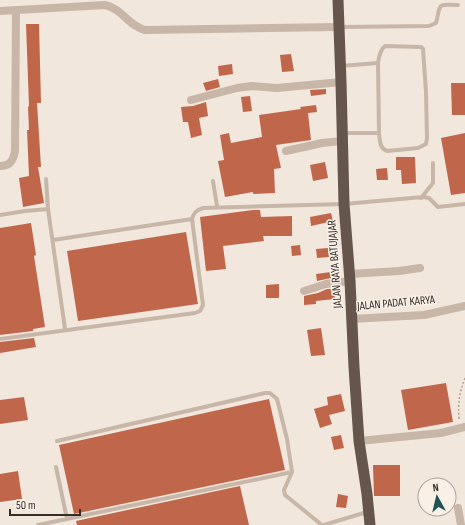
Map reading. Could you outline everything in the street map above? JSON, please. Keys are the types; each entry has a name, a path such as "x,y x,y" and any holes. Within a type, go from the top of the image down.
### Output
{"highway":[{"name":"JALAN RAYA BATUJAJAR","path":"338,0 338,27 342,82 344,204 351,319 359,442 370,525"}],"street":[{"path":"0,11 104,5 117,9 135,26 145,30 338,27"},
{"path":"0,166 8,165 12,162 15,151 16,11"},
{"path":"191,100 247,86 258,85 275,88 342,82"},
{"path":"286,151 342,137"},
{"path":"304,291 349,277 420,268"},
{"name":"JALAN PADAT KARYA","path":"351,319 424,315 465,306"},
{"path":"359,442 441,433 462,428"},
{"path":"458,508 462,523"}],"lane":[{"path":"338,27 429,26 436,23 438,9 441,6 445,4 458,5"},
{"path":"385,46 421,46 423,49 426,92 426,144 418,148 387,151 381,147 379,133 378,63 380,54 385,46"},
{"path":"341,66 378,63"},
{"path":"342,137 379,133"},
{"path":"421,198 432,183 432,163"},
{"path":"46,179 48,209 65,329"},
{"path":"213,181 217,206"},
{"path":"0,339 65,329 195,313 200,310 203,305 192,219 198,210 204,208 217,206 344,204 421,198 429,198 437,207 440,208 465,204"},
{"path":"0,215 48,209"},
{"path":"53,240 192,219"},
{"path":"57,441 266,392 277,398 287,439 292,472 284,490 285,495 323,525 368,511"},
{"path":"56,467 68,519"},
{"path":"38,525 292,472"}],"path":[{"path":"462,428 458,400 465,378"}],"building":[{"path":"26,24 39,24 41,103 37,103 41,167 38,167 44,203 23,207 19,178 29,176 27,130 29,130 29,106"},
{"path":"291,54 294,71 282,72 280,55"},
{"path":"232,64 233,74 219,76 218,66"},
{"path":"218,79 220,87 206,91 203,83"},
{"path":"451,83 465,83 465,115 452,115"},
{"path":"326,89 326,94 311,96 310,90"},
{"path":"250,96 252,111 243,112 241,97"},
{"path":"206,102 208,116 199,118 202,135 191,138 188,122 183,122 181,107 193,106"},
{"path":"316,105 317,112 308,113 311,140 276,145 281,168 274,169 275,193 253,194 253,192 225,197 218,161 224,160 220,135 229,133 231,143 262,137 259,115 301,109 300,107"},
{"path":"465,133 465,193 451,195 441,138"},
{"path":"396,157 415,157 416,183 402,184 401,170 396,170"},
{"path":"325,162 328,178 313,181 310,165"},
{"path":"387,168 388,180 377,180 376,169"},
{"path":"260,210 261,217 292,216 292,236 263,236 264,241 223,246 226,269 206,271 200,217"},
{"path":"331,213 333,221 311,226 310,217"},
{"path":"31,223 36,255 34,256 45,327 33,329 33,331 0,335 0,228"},
{"path":"186,232 198,304 78,321 67,251"},
{"path":"300,245 301,255 292,256 291,246"},
{"path":"328,248 329,257 317,258 316,249"},
{"path":"331,272 331,278 317,281 316,274"},
{"path":"279,284 279,298 266,298 266,285"},
{"path":"327,289 334,289 335,299 316,301 316,304 304,305 304,296 318,293"},
{"path":"321,328 325,355 311,356 307,330"},
{"path":"34,338 36,347 0,353 0,342"},
{"path":"446,383 453,422 408,430 401,390"},
{"path":"341,394 345,411 329,415 332,424 320,428 314,409 328,405 327,397"},
{"path":"24,397 28,420 0,424 0,400"},
{"path":"269,399 285,470 74,514 59,445"},
{"path":"341,435 344,448 334,450 331,437"},
{"path":"373,465 400,465 400,496 374,496"},
{"path":"18,471 22,499 0,502 0,474"},
{"path":"240,486 249,525 77,525 76,521"},
{"path":"338,494 348,496 346,508 336,507"}]}
